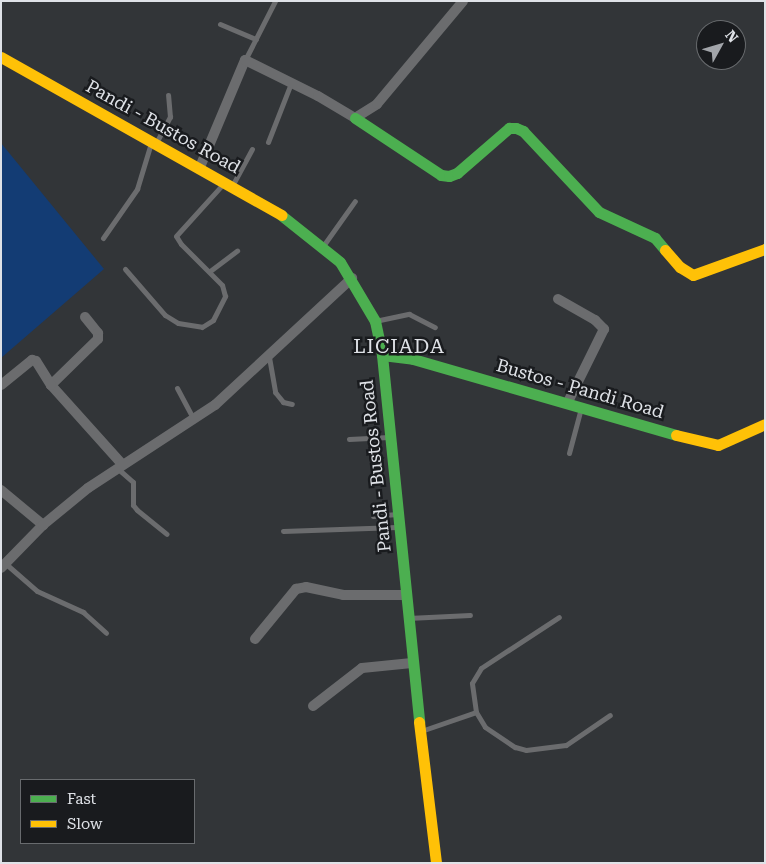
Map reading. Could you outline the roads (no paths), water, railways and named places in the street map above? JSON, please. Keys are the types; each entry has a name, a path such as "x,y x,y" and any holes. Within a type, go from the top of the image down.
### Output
{"main road":[{"name":"Pandi - Bustos Road","path":"1,57 200,167 287,219 323,246 352,278 375,321 382,355 412,663 436,863"},
{"path":"354,118 441,175 448,176 457,173 509,128 523,131 599,212 655,238 680,267 693,275 765,249"},
{"name":"Bustos - Pandi Road","path":"382,355 413,359 582,406 696,441 718,444 765,424"}],"street":[{"path":"200,167 245,60 354,118 377,104 463,1"},
{"path":"3,566 44,525 119,466 194,420 270,357 352,278"},
{"path":"558,299 595,320 604,329 568,402"},
{"path":"51,384 98,339 98,334 85,317"},
{"path":"1,385 32,360 36,361 51,384 119,466"},
{"path":"1,490 44,525"},
{"path":"255,639 296,589 306,587 343,595 406,595"},
{"path":"313,706 362,668 412,663"}],"lane":[{"path":"245,60 275,1"},
{"path":"220,24 256,39"},
{"path":"268,142 291,83"},
{"path":"103,238 137,189 146,153 170,117 168,95"},
{"path":"125,269 165,315 178,323 202,327 216,315 224,296 222,285 181,244 176,236 229,184 252,149"},
{"path":"323,246 355,201"},
{"path":"210,271 237,251"},
{"path":"375,321 409,314 435,327"},
{"path":"270,357 275,392 283,402 292,404"},
{"path":"177,388 194,420"},
{"path":"569,453 582,406"},
{"path":"349,438 391,437"},
{"path":"119,466 133,482 133,505 167,534"},
{"path":"373,516 398,514"},
{"path":"283,531 400,526"},
{"path":"3,566 37,591 83,612 106,633"},
{"path":"408,618 470,615"},
{"path":"558,617 481,668 472,683 476,712 484,727 515,746 526,750 566,745 610,715"},
{"path":"421,731 476,712"}],"district":[{"name":"LICIADA","path":"399,346"}]}
